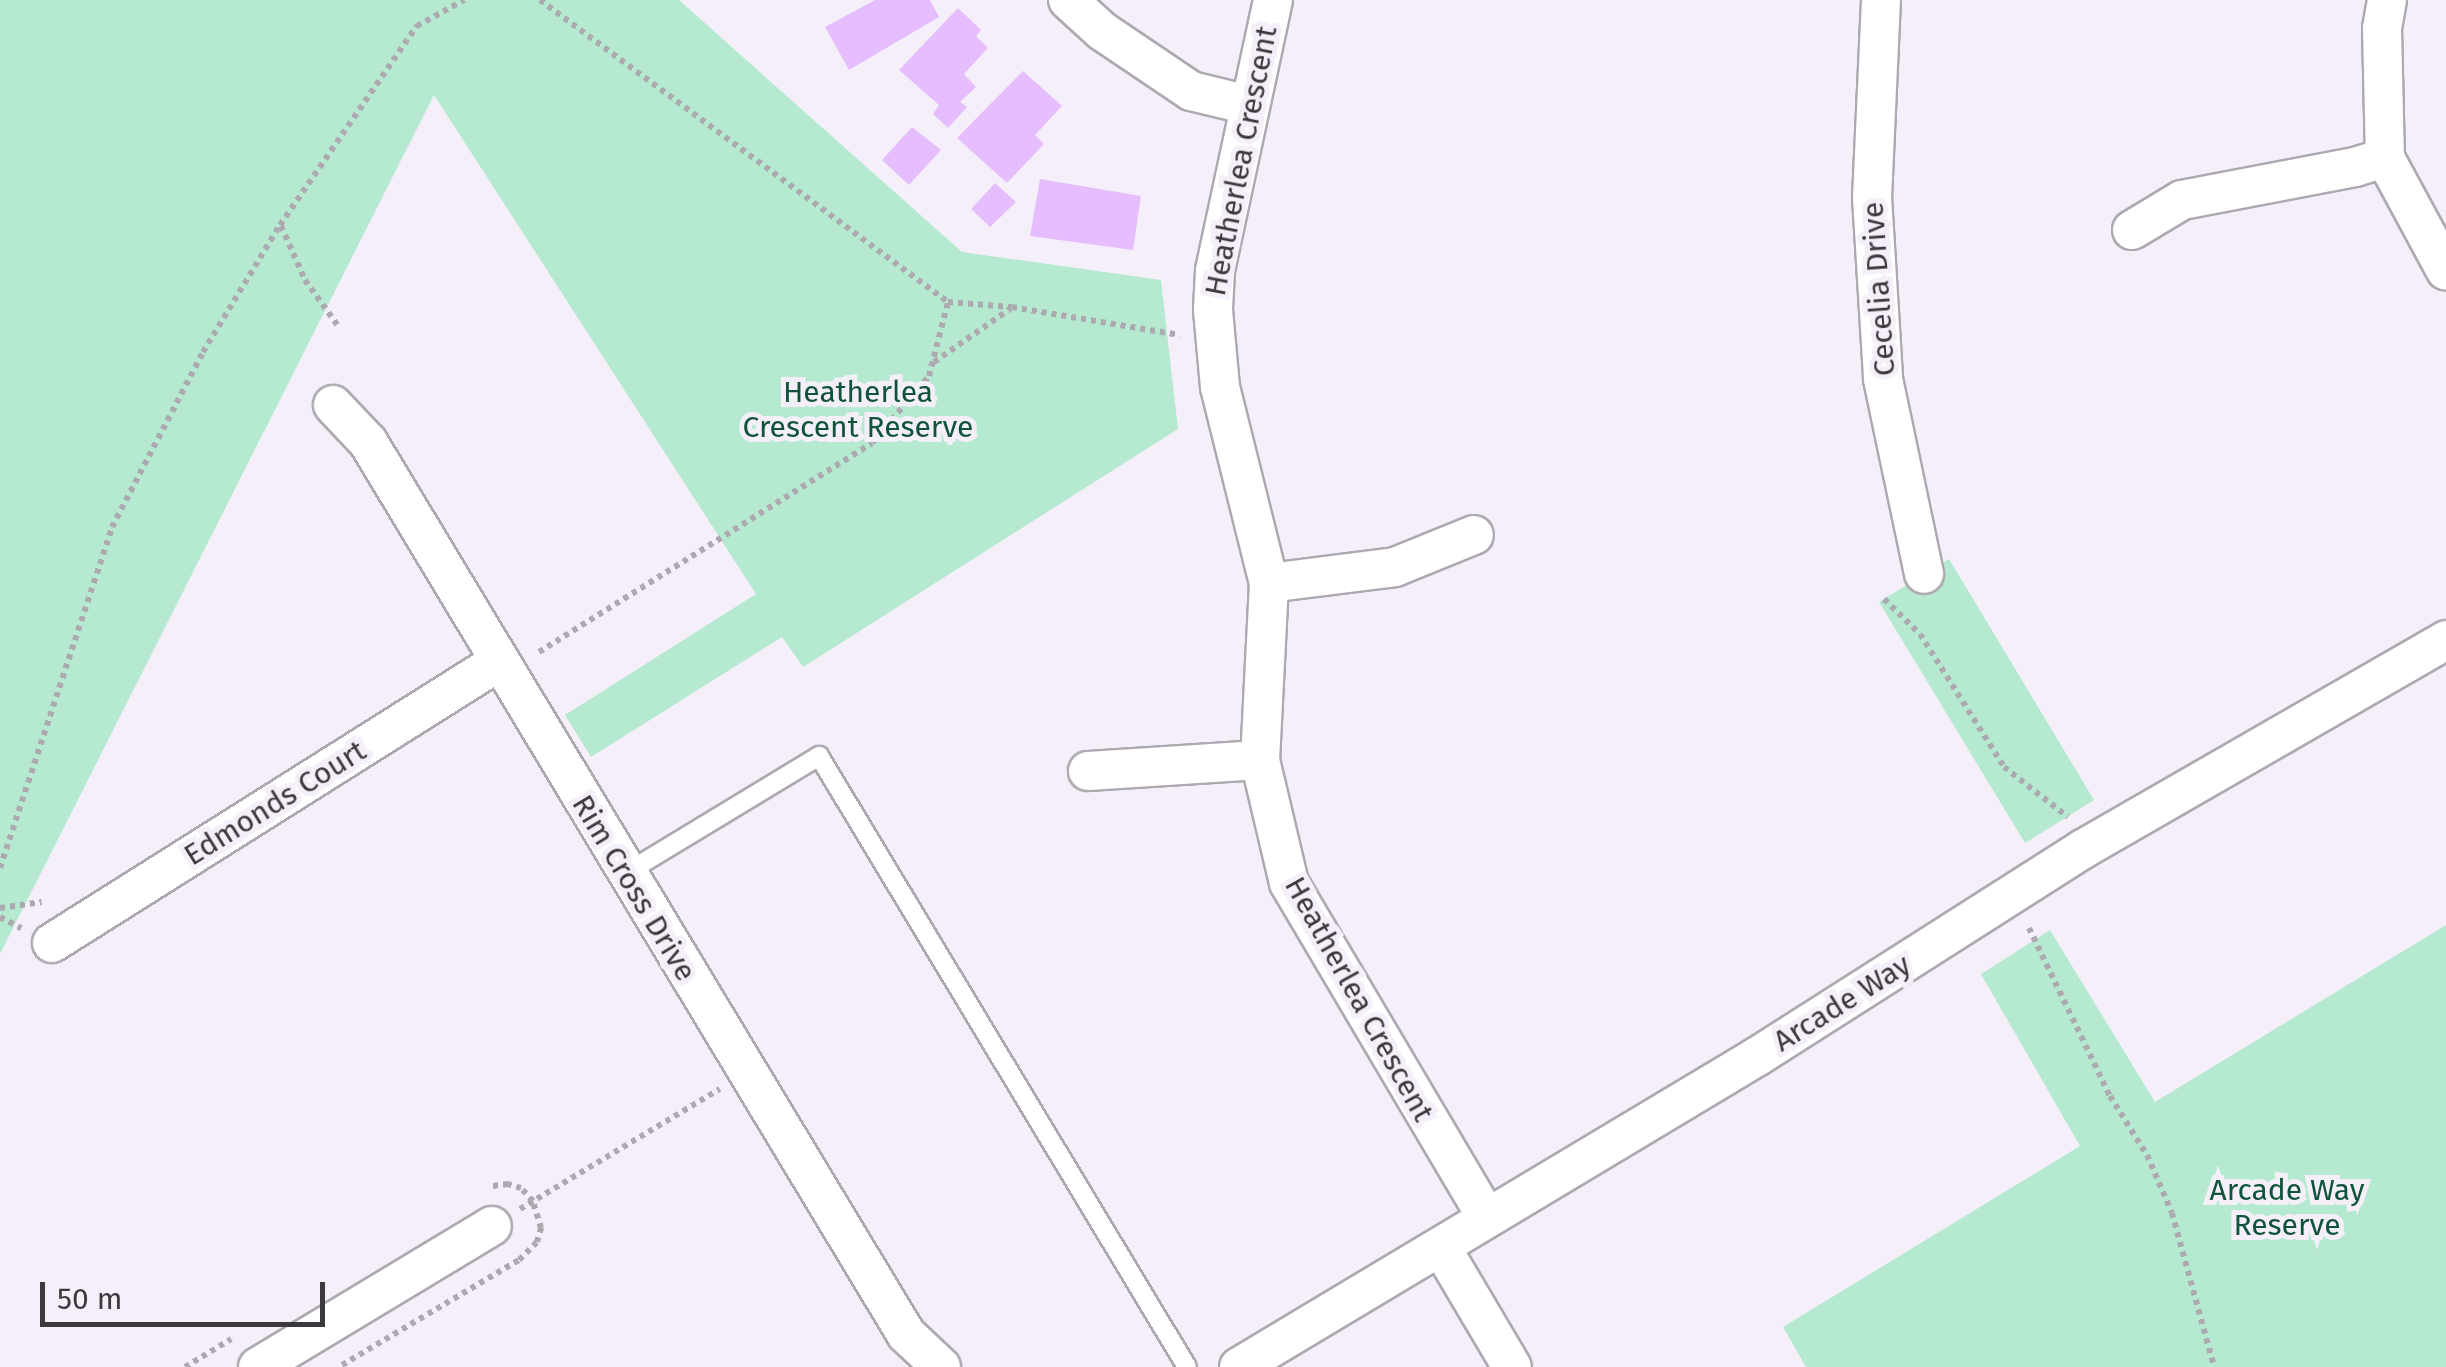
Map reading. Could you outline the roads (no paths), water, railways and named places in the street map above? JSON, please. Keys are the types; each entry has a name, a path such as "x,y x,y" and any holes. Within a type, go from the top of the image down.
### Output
{"street":[{"path":"1068,0 1102,31 1191,91 1249,105"},
{"name":"Heatherlea Crescent","path":"1272,0 1214,272 1213,310 1220,388 1268,583 1260,760 1289,883 1486,1218"},
{"name":"Cecelia Drive","path":"1881,0 1872,197 1883,379 1924,574"},
{"path":"2387,0 2382,28 2385,158 2446,272"},
{"path":"2132,230 2182,200 2385,158"},
{"name":"Rim Cross Drive","path":"334,404 368,442 906,1334 941,1367"},
{"path":"1268,583 1396,567 1474,534"},
{"name":"Arcade Way","path":"1239,1367 1758,1056 2083,849 2446,640"},
{"name":"Edmonds Court","path":"52,943 498,662"},
{"path":"1088,771 1260,760"},
{"path":"258,1367 492,1226"},
{"path":"1441,1246 1512,1367"}],"lane":[{"path":"626,874 819,756 1187,1367"}],"park label":[{"name":"Heatherlea Crescent Reserve","path":"858,409"},
{"name":"Arcade Way Reserve","path":"2287,1207"}]}
